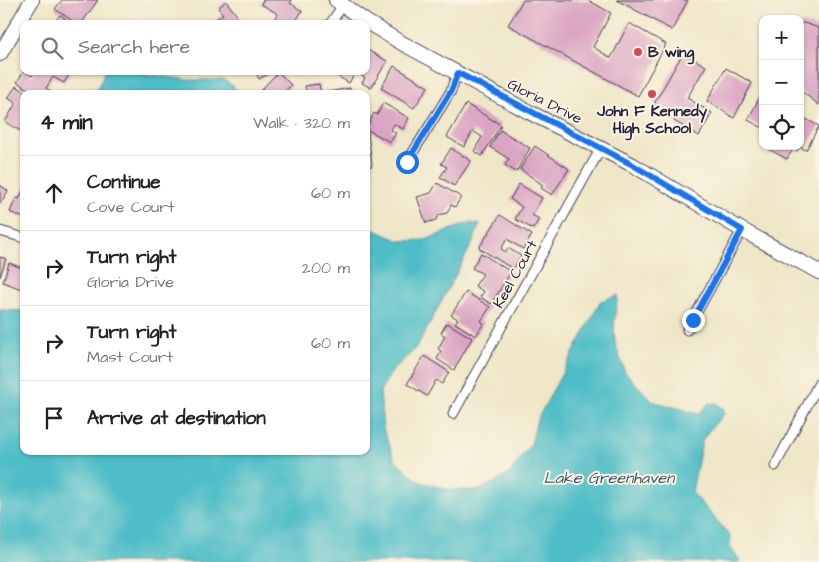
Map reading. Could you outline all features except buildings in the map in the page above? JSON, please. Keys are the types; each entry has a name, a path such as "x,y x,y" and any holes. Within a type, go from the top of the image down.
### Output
{"street":[{"path":"20,20 32,0"},
{"path":"332,20 339,2"},
{"name":"Gloria Drive","path":"339,2 365,20"},
{"path":"0,54 20,20"},
{"name":"Gloria Drive","path":"370,23 386,34 458,73 601,148 742,230 819,272"},
{"path":"407,162 451,91 458,73"},
{"name":"Keel Court","path":"454,414 601,148"},
{"path":"687,330 742,230"},
{"path":"0,231 20,237"},
{"path":"775,466 819,383"}],"water":[{"path":"103,75 151,75 188,80 224,80 237,90 97,90"},
{"name":"Lake Greenhaven","path":"468,223 480,224 473,242 417,347 393,370 380,391 383,428 395,460 420,482 451,490 480,490 509,474 531,444 537,420 601,301 618,295 614,324 615,343 625,372 652,401 699,414 709,403 717,404 723,408 724,414 702,441 692,492 730,536 730,547 740,560 739,562 0,562 0,310 20,311 20,455 370,455 370,228 400,241 425,240"}],"place":[{"name":"B wing","path":"638,52"},
{"name":"John F Kennedy High School","path":"652,94"}],"route":[{"path":"407,162 451,91 458,73 633,165 742,230 693,320"}]}
